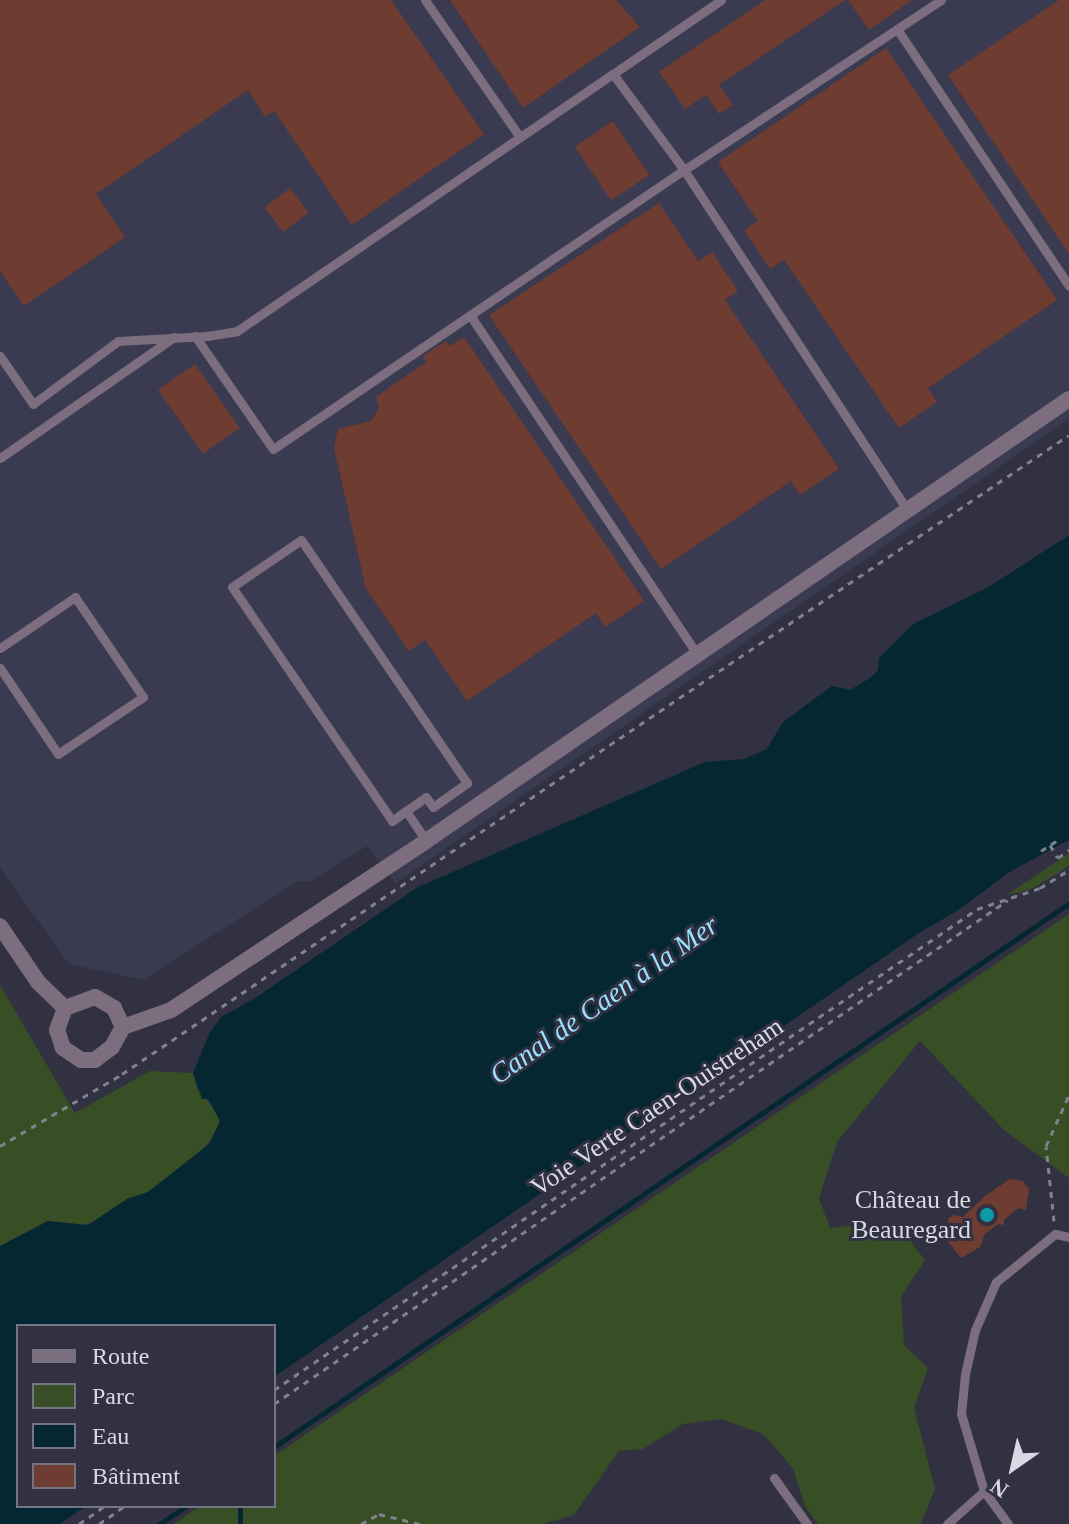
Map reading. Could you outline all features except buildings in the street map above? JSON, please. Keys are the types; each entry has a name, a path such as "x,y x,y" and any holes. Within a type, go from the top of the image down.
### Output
{"street":[{"path":"123,1027 114,1008 95,997 65,1008 57,1030 63,1048 81,1060 95,1060 112,1047 123,1027 171,1010 426,841 1069,399"},
{"path":"0,926 38,982 65,1008"}],"lane":[{"path":"425,0 520,137"},
{"path":"0,356 33,404 118,341 237,331 721,0"},
{"path":"195,336 273,449 941,0"},
{"path":"897,29 1069,286"},
{"path":"613,74 684,170 907,510"},
{"path":"470,315 697,654"},
{"path":"0,458 174,337"},
{"path":"301,540 467,783 433,807 426,797 406,811 392,821 232,587 301,540"},
{"path":"0,648 75,597 143,697 58,754 0,668"},
{"path":"406,811 426,841"},
{"path":"1008,1524 984,1491 961,1414 965,1374 975,1330 996,1282 1055,1234 1069,1237"},
{"path":"774,1478 807,1524"},
{"path":"947,1524 984,1491"}],"path":[{"path":"0,1146 122,1074 1069,435"},
{"path":"1041,851 1058,840"},
{"path":"1050,845 1058,858 1069,850"},
{"name":"Voie Verte Caen-Ouistreham","path":"276,1389 977,909 1040,888 1069,870"},
{"path":"276,1403 1011,898"},
{"path":"1055,1234 1046,1146 1069,1095"},
{"path":"79,1524 102,1508"},
{"path":"99,1524 122,1508"},
{"path":"361,1524 379,1514 420,1524"}],"shaded area":[{"path":"0,0 1069,0 1069,419 396,883 367,846 310,881 298,881 143,980 69,964 0,868"}],"green space":[{"path":"1069,853 1069,865 1060,872 1029,890 1007,895"},
{"path":"1069,914 1069,1178 1003,1129 920,1041 837,1142 819,1198 830,1228 867,1224 901,1229 925,1260 901,1296 904,1345 928,1368 914,1408 935,1489 921,1524 818,1524 805,1506 793,1468 763,1434 721,1419 683,1424 643,1449 619,1451 574,1515 543,1524 174,1524 197,1508 276,1508 276,1455"},
{"path":"0,985 75,1113 150,1071 193,1073 197,1089 218,1113 220,1126 216,1134 201,1151 148,1192 127,1199 109,1214 83,1226 48,1221 0,1246"}],"water":[{"name":"Canal de Caen à la Mer","path":"1069,535 1069,840 1011,871 957,911 919,933 276,1376 276,1324 16,1324 16,1508 83,1508 60,1524 0,1524 0,1246 48,1221 88,1225 127,1199 148,1192 209,1144 220,1121 208,1099 202,1099 193,1073 210,1032 221,1017 252,1000 418,887 705,762 744,759 767,749 783,722 832,686 850,690 870,678 878,670 879,658 913,624 987,588"}],"waterway":[{"path":"276,1446 1069,903"},
{"path":"159,1524 184,1508"},
{"path":"240,1508 240,1524"}],"place":[{"name":"Château de Beauregard","path":"987,1215"}]}
